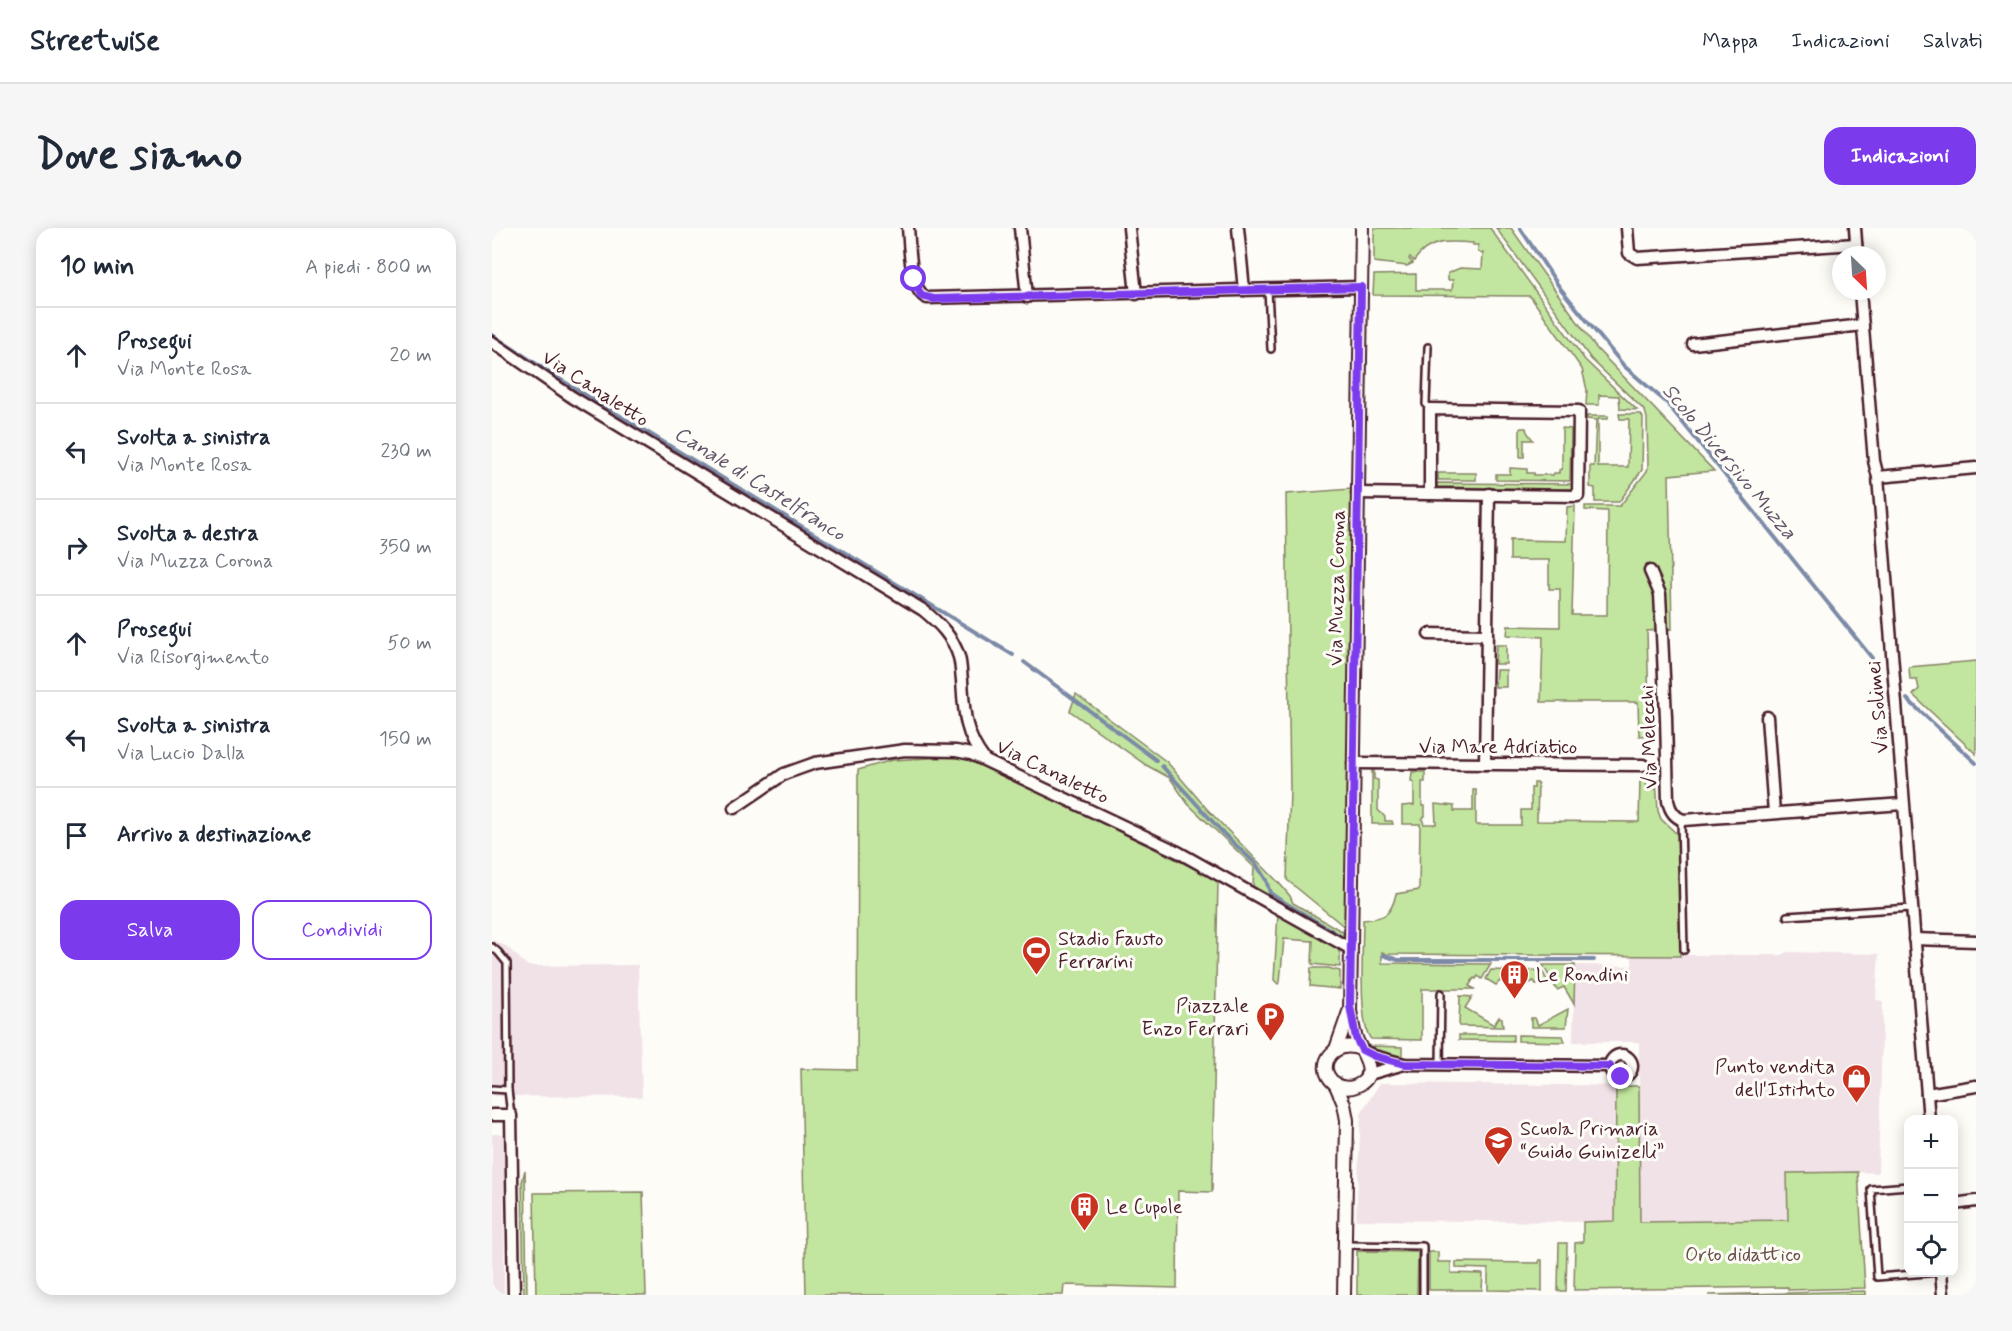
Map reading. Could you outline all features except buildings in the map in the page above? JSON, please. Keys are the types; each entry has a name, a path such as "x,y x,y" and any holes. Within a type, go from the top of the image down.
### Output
{"street":[{"path":"908,228 914,279 918,292 921,296 934,299 1361,287"},
{"path":"1020,228 1027,297"},
{"path":"1129,228 1136,294"},
{"path":"1238,228 1244,290"},
{"name":"Via Muzza Corona","path":"1350,1011 1362,228"},
{"path":"1627,228 1629,253 1637,258 1832,250"},
{"path":"1855,228 1857,246"},
{"name":"Via Solimei","path":"1861,300 1874,461 1878,477 1929,1115"},
{"path":"1693,344 1863,325"},
{"name":"Via Canaletto","path":"492,342 572,397 934,619 950,638 960,659 967,727 977,750 985,759 1178,852 1351,949"},
{"path":"1357,493 1430,494 1489,494 1578,496 1579,411 1430,409 1430,494"},
{"path":"1878,477 1976,468"},
{"path":"1485,764 1489,494"},
{"name":"Via Melecchi","path":"1650,571 1659,594 1668,801 1672,813 1681,819"},
{"path":"1429,634 1487,635"},
{"path":"1767,717 1774,813"},
{"path":"734,808 784,774 831,760 905,750 956,751 985,759"},
{"name":"Via Mare Adriatico","path":"1353,763 1643,765"},
{"path":"1681,819 1903,804"},
{"path":"1914,939 1976,941"},
{"path":"1350,1011 1326,1066 1329,1078 1335,1083 1344,1087 1358,1085"},
{"path":"1344,1295 1347,1116 1358,1085 1366,1075 1368,1062 1361,1050 1350,1011"},
{"path":"1335,1049 1349,1045 1374,1056 1404,1064 1610,1066"},
{"path":"1366,1075 1404,1064"},
{"path":"1335,1083 1347,1116"},
{"path":"1927,1094 1976,1086"},
{"path":"492,1115 511,1115 514,1295"},
{"path":"1958,1203 1976,1201"},
{"path":"1941,1277 1943,1295"}],"lane":[{"path":"1268,290 1271,349"},
{"path":"1428,347 1426,404 1430,409"},
{"path":"1681,819 1684,950"},
{"path":"1786,916 1911,908"},
{"path":"492,947 507,963 508,1089 511,1115"},
{"path":"1440,1065 1441,993"},
{"path":"492,1089 508,1089"},
{"path":"1904,1186 1871,1189 1877,1277 1904,1275"},
{"path":"1346,1245 1423,1246 1423,1295"}],"shaded area":[{"path":"492,940 506,946 528,966 638,965 642,1097 492,1096"},
{"path":"1786,952 1879,954 1876,1000 1883,1001 1878,1173 1858,1172 1788,1220 1583,1222 1356,1220 1361,1113 1380,1083 1639,1086 1639,1042 1573,1042 1575,965 1632,966 1632,955 1782,955"},
{"path":"492,1134 504,1134 504,1295 492,1295"}],"green space":[{"path":"1374,228 1490,228 1585,360 1637,410 1620,409 1619,396 1599,395 1599,405 1586,405 1587,390 1582,369 1530,296 1373,295 1374,275 1416,274 1416,290 1452,290 1453,280 1448,280 1448,273 1460,268 1482,269 1483,253 1478,252 1478,245 1473,245 1473,243 1448,242 1433,245 1414,261 1410,257 1413,263 1407,266 1374,262"},
{"path":"1496,228 1511,228 1597,349 1714,471 1669,475 1672,629 1647,631 1649,708 1653,715 1653,735 1639,736 1638,702 1541,702 1543,637 1507,635 1508,626 1560,627 1560,589 1549,589 1549,560 1510,560 1510,540 1566,541 1567,507 1575,506 1572,615 1607,615 1608,511 1585,510 1585,506 1620,506 1647,471 1647,418 1645,411 1591,359"},
{"path":"1619,414 1641,414 1643,418 1642,470 1619,502 1595,502 1595,488 1590,487 1590,466 1594,466 1596,420 1587,419 1587,416 1608,416 1608,419 1598,419 1598,467 1628,467 1629,419 1620,419"},
{"path":"1520,428 1526,428 1533,440 1524,440 1524,457 1520,457"},
{"path":"1562,428 1571,429 1570,481 1496,480 1496,474 1510,474 1510,468 1527,469 1527,473 1534,473 1534,475 1559,473 1562,469"},
{"path":"1438,473 1476,473 1476,480 1438,480"},
{"path":"1437,483 1575,484 1575,489 1437,487"},
{"path":"1351,489 1346,928 1287,880 1290,791 1286,494"},
{"path":"1496,645 1506,645 1506,664 1495,664"},
{"path":"1976,661 1976,754 1913,695 1919,689 1917,680 1910,680 1909,667"},
{"path":"1496,670 1506,670 1506,687 1495,687"},
{"path":"1076,694 1167,762 1207,809 1279,883 1293,903 1343,932 1343,938 1274,901 1253,886 1254,867 1188,804 1170,778 1146,765 1070,711"},
{"name":"Stadio Fausto Ferrarini","path":"969,758 1218,880 1212,1192 1178,1191 1177,1288 1064,1285 1063,1295 806,1295 801,1069 857,1070 858,770 892,760"},
{"path":"1372,771 1374,771 1374,779 1378,780 1378,810 1385,817 1385,821 1392,821 1393,824 1372,824"},
{"path":"1412,772 1425,772 1425,782 1422,782 1422,806 1425,806 1425,816 1422,819 1424,824 1436,824 1435,804 1454,806 1454,811 1473,811 1473,790 1476,790 1476,825 1521,825 1521,810 1531,810 1531,788 1534,788 1534,783 1538,783 1537,821 1639,822 1640,779 1646,779 1647,789 1655,789 1656,779 1658,811 1661,819 1678,835 1680,956 1386,954 1382,952 1382,963 1491,964 1482,979 1478,976 1474,978 1469,986 1475,989 1422,989 1422,1040 1371,1039 1364,1018 1363,920 1386,914 1392,907 1396,894 1419,890 1420,824 1402,824 1402,806 1414,805"},
{"path":"1278,913 1337,948 1340,953 1340,967 1312,964 1313,941 1284,939 1278,984 1274,980"},
{"path":"1543,965 1575,965 1574,1004 1564,987 1557,990"},
{"path":"1311,968 1340,971 1340,989 1310,986"},
{"path":"1491,970 1514,971 1514,988 1500,981 1496,985 1486,979"},
{"path":"1520,970 1542,971 1547,980 1536,984 1534,981 1518,988"},
{"path":"1460,996 1472,997 1465,1008 1494,1025 1499,1017 1502,1018 1503,1027 1459,1026"},
{"path":"1568,1009 1566,1027 1531,1027 1531,1018 1535,1018 1538,1025"},
{"path":"1459,1035 1513,1035 1513,1041 1459,1040"},
{"path":"1518,1035 1563,1036 1565,1042 1518,1041"},
{"path":"1372,1046 1402,1047 1402,1058 1381,1053"},
{"name":"Orto didattico","path":"1616,1086 1639,1086 1640,1222 1788,1220 1787,1173 1858,1172 1865,1288 1574,1290 1575,1243 1583,1242 1583,1222 1615,1221"},
{"path":"525,1170 527,1295 524,1295 522,1182"},
{"path":"643,1192 646,1295 536,1295 534,1193"},
{"path":"1559,1243 1567,1243 1566,1291 1558,1291"},
{"path":"1357,1251 1418,1252 1417,1295 1357,1295"},
{"path":"1429,1252 1438,1252 1438,1262 1451,1262 1451,1273 1483,1274 1482,1290 1429,1290"},
{"path":"1539,1260 1542,1260 1542,1291 1488,1290 1488,1269 1456,1268 1456,1262 1539,1263"},
{"path":"1865,1291 1865,1295 1708,1295"}],"waterway":[{"name":"Scolo Diversivo Muzza","path":"1520,228 1560,288 1624,366 1667,403 1872,658"},
{"name":"Canale di Castelfranco","path":"492,335 558,378 1013,655"},
{"name":"Canale di Castelfranco","path":"1024,662 1156,760"},
{"name":"Scolo Diversivo Muzza","path":"1907,699 1976,763"},
{"name":"Canale di Castelfranco","path":"1162,766 1224,834 1256,864 1266,880 1270,893 1339,935"},
{"name":"Canale di Castelfranco","path":"1383,955 1398,960 1594,960"}],"place":[{"name":"Stadio Fausto Ferrarini","path":"1037,976"},
{"name":"Le Rondini","path":"1515,1000"},
{"name":"Piazzale Enzo Ferrari","path":"1270,1042"},
{"name":"Punto vendita dell'Istituto","path":"1856,1104"},
{"name":"Scuola Primaria “Guido Guinizelli”","path":"1499,1166"},
{"name":"Le Cupole","path":"1085,1232"}],"route":[{"path":"914,279 921,296 934,299 1361,287 1350,1006 1356,1038 1360,1049 1374,1056 1404,1064 1610,1066 1613,1074 1621,1077"}]}
